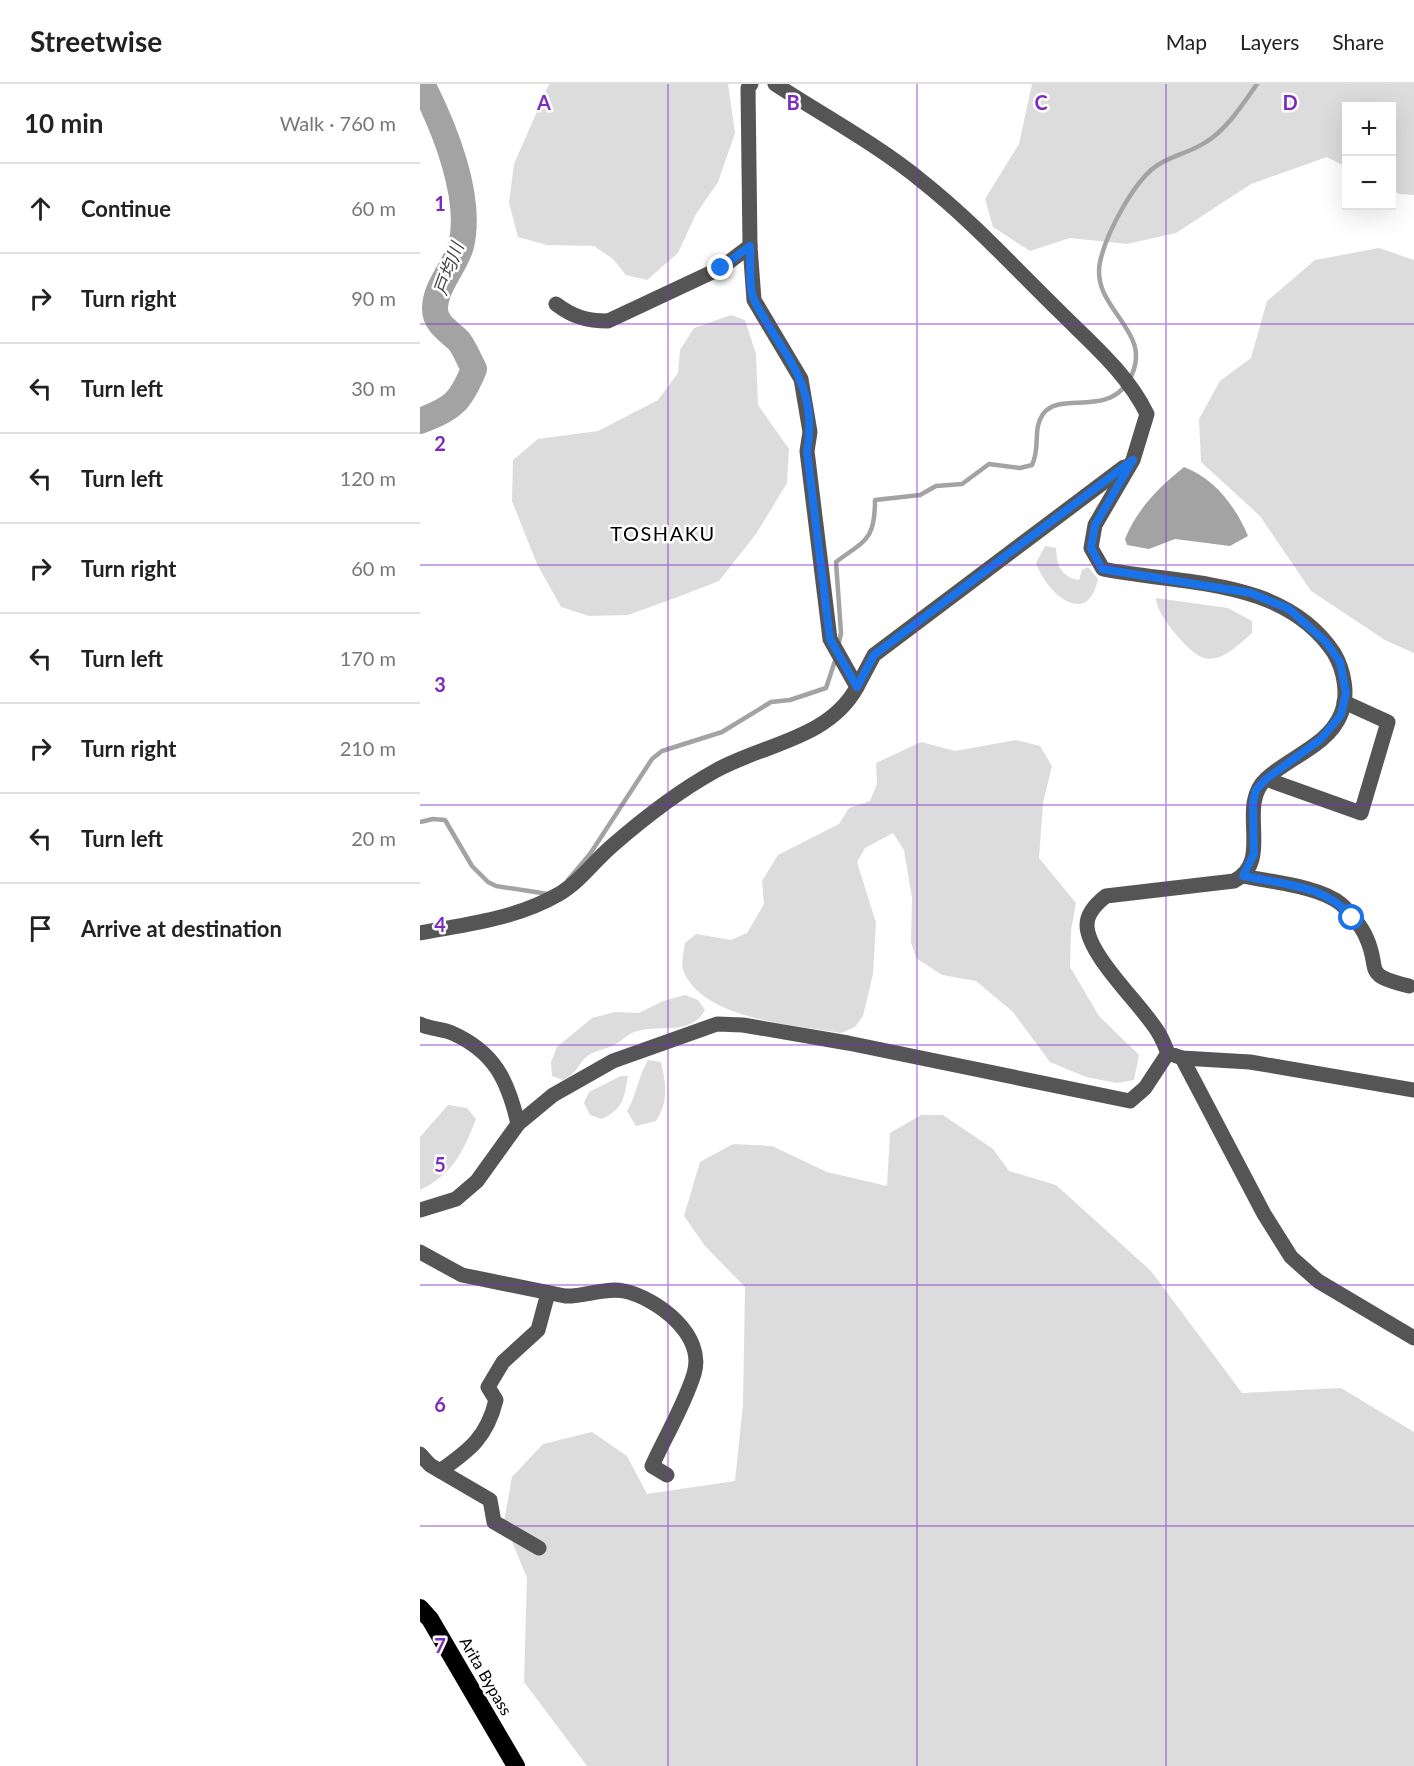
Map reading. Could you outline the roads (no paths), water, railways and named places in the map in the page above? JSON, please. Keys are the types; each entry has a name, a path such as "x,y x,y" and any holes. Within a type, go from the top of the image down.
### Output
{"highway":[{"name":"Arita Bypass","path":"420,1608 430,1619 516,1766"}],"street":[{"path":"751,84 748,88 750,246 754,300 801,379 809,414 810,432 807,452 830,639 857,687"},
{"path":"775,84 896,161 924,183 1104,356 1136,391 1147,414 1133,460 1095,525 1091,548 1102,569 1251,593 1289,609 1326,642 1340,662 1346,693 1341,715 1321,739 1266,779 1256,790 1253,803 1254,854 1243,876"},
{"path":"556,304 570,314 588,321 608,321 721,268 750,246"},
{"path":"420,933 458,928 525,910 560,894 584,875 611,847 716,770 821,726 849,701 874,655 1133,460"},
{"path":"1266,779 1361,813 1388,722 1344,702"},
{"path":"1409,986 1386,981 1375,971 1366,936 1342,905 1332,898 1319,892 1243,876 1234,880 1106,896 1094,906 1087,923 1089,939 1175,1055 1264,1214 1291,1257 1318,1281 1414,1338"},
{"path":"420,1024 451,1033 486,1053 509,1088 518,1124"},
{"path":"420,1210 456,1199 477,1181 518,1124 554,1095 613,1061 717,1024 743,1025 848,1043 1130,1101 1175,1055"},
{"path":"1175,1055 1250,1062 1414,1090"},
{"path":"420,1252 462,1275 577,1297 622,1290 663,1308 683,1328 693,1350 695,1372 652,1466 667,1475"},
{"path":"440,1471 474,1447 493,1414 496,1400 488,1387 503,1362 538,1330 549,1293"},
{"path":"420,1454 440,1471 490,1500 494,1522 539,1548"}],"waterway":[{"name":"戸均川","path":"420,421 454,403 464,390 474,369 459,341 437,319 435,309 438,292 461,246 464,227 463,206 460,185 447,141 422,84"},
{"path":"838,647 841,633 836,562 861,544 870,532 875,514 875,500 920,495 936,486 962,484 989,464 1020,468 1032,465 1035,458 1038,426 1043,414 1050,407 1108,399 1128,382 1135,364 1135,349 1130,335 1105,294 1100,279 1100,262 1108,237 1123,207 1141,180 1161,163 1214,137 1234,116 1257,84"},
{"path":"568,880 590,854 652,759 662,751 722,732 771,702 790,700 826,688 836,658"},
{"path":"420,822 433,819 445,820 472,866 488,882 496,886 548,894"}],"district":[{"name":"TOSHAKU","path":"663,534"}]}
